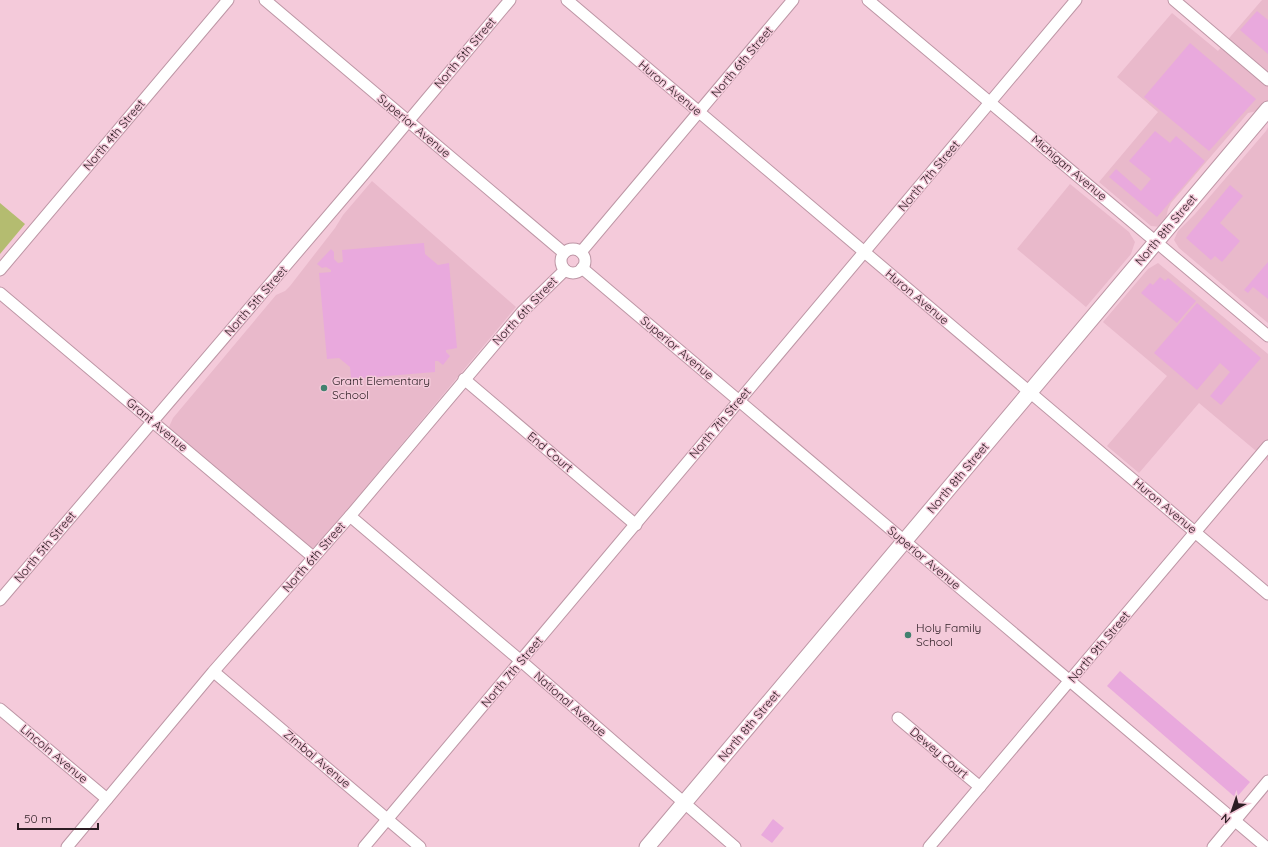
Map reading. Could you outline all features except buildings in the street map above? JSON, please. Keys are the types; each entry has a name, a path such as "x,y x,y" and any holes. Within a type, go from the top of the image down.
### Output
{"main road":[{"name":"North 8th Street","path":"647,847 1268,109"}],"street":[{"name":"North 4th Street","path":"0,270 228,0"},
{"name":"Superior Avenue","path":"265,0 564,253"},
{"name":"North 5th Street","path":"0,600 510,0"},
{"name":"Huron Avenue","path":"567,0 1268,594"},
{"name":"North 6th Street","path":"581,252 793,0"},
{"name":"Michigan Avenue","path":"868,0 1268,336"},
{"name":"North 7th Street","path":"364,847 1076,0"},
{"path":"1174,0 1268,80"},
{"path":"570,249 581,252 585,258 582,268 572,273 565,270 561,260 564,253 570,249"},
{"name":"Superior Avenue","path":"582,268 1266,847"},
{"name":"North 6th Street","path":"67,847 214,672 350,516 464,379 522,312 565,270"},
{"name":"Grant Avenue","path":"0,293 313,558"},
{"name":"End Court","path":"464,379 636,525"},
{"name":"North 9th Street","path":"930,847 1071,682 1268,446"},
{"name":"National Avenue","path":"350,516 521,661 735,847"},
{"name":"Zimbal Avenue","path":"214,672 420,847"},
{"name":"Lincoln Avenue","path":"0,709 107,800"},
{"name":"Dewey Court","path":"898,718 980,787"},
{"path":"1213,847 1268,781"}],"shaded area":[{"path":"1262,0 1268,0 1268,100 1257,111 1248,113 1171,203 1165,223 1161,227 1151,226 1099,182 1158,112 1117,77 1172,13 1218,51"},
{"path":"1268,127 1268,323 1179,248 1174,240 1178,231 1195,214"},
{"name":"Grant Elementary School","path":"372,181 516,307 321,541 310,549 170,430 169,427 173,418 276,295 285,291 290,286 335,228 343,215"},
{"path":"1070,184 1129,232 1135,242 1131,254 1086,307 1017,249"},
{"path":"1158,263 1268,354 1268,461 1199,403 1139,473 1107,446 1167,376 1103,322 1148,269"}],"green space":[{"path":"0,203 25,224 0,254"}],"place":[{"name":"Grant Elementary School","path":"324,388"},
{"name":"Holy Family School","path":"908,635"}]}
